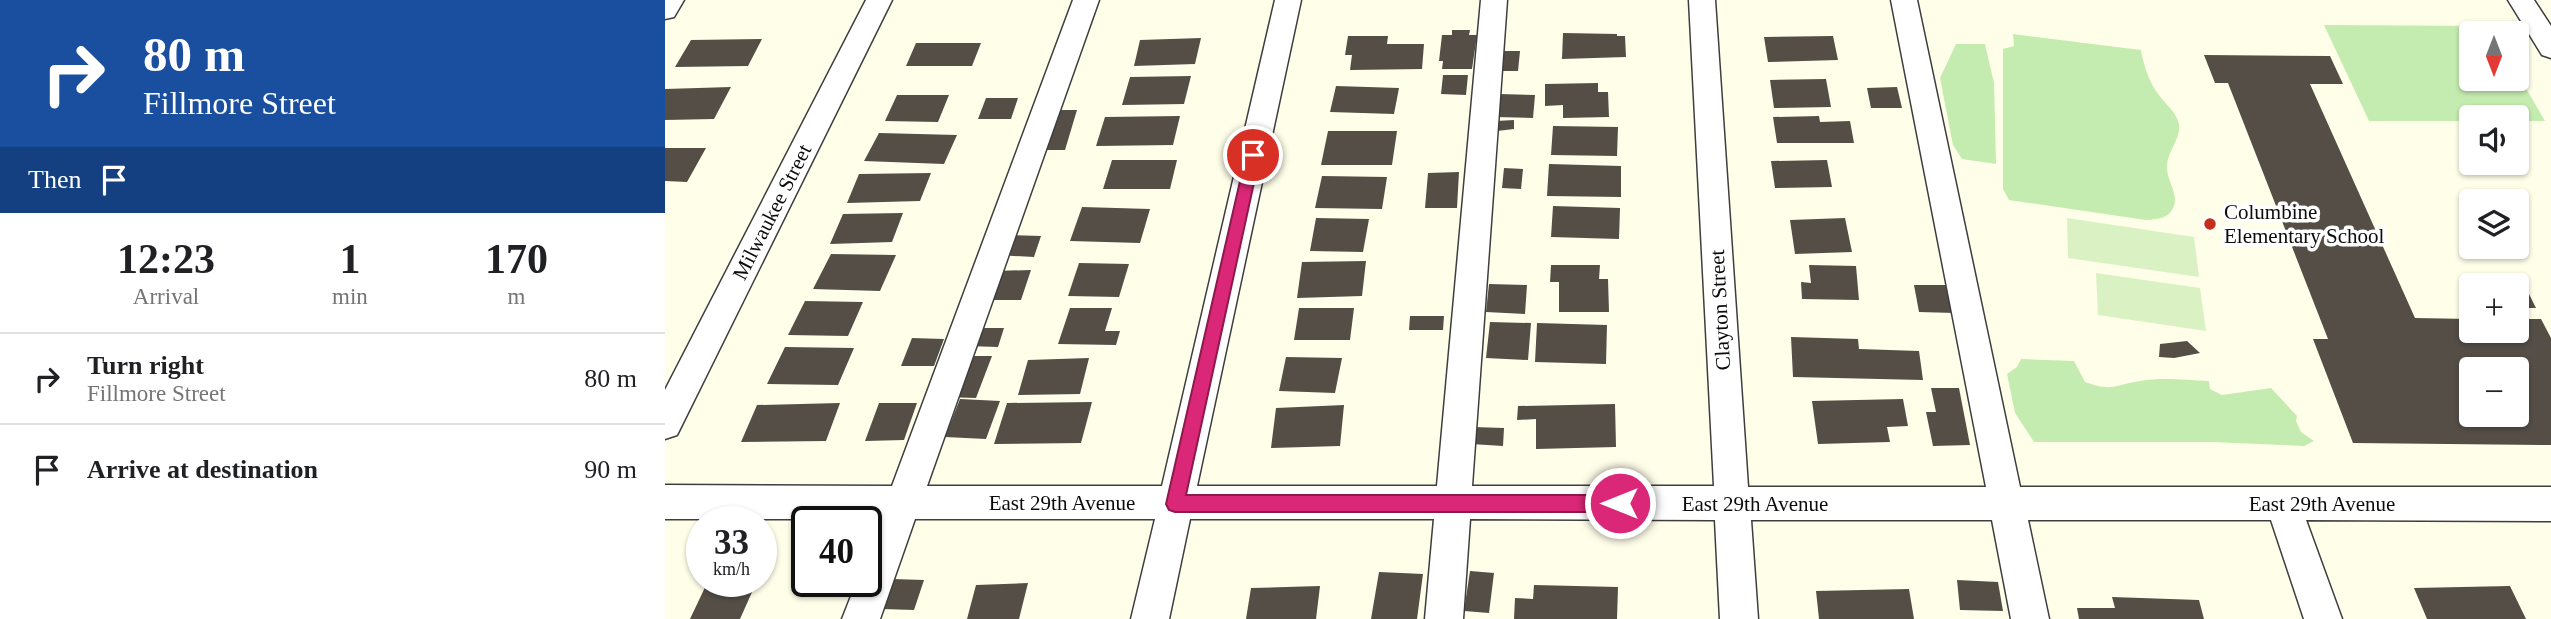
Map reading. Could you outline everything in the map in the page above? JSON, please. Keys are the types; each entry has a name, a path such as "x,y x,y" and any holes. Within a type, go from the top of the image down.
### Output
{"street":[{"path":"665,10 671,0"},
{"name":"Milwaukee Street","path":"665,424 879,0"},
{"path":"861,619 1086,0"},
{"path":"1150,619 1288,0"},
{"path":"1444,619 1494,0"},
{"name":"Clayton Street","path":"1702,0 1739,619"},
{"path":"1904,0 2030,619"},
{"path":"2521,0 2551,48"},
{"name":"East 29th Avenue","path":"665,502 2551,504"},
{"path":"2283,504 2323,619"}],"green space":[{"path":"2324,25 2459,26 2459,91 2528,91 2545,121 2529,121 2529,105 2459,105 2459,121 2369,121"},
{"path":"2013,34 2141,50 2151,82 2175,115 2179,126 2167,166 2175,198 2173,208 2168,214 2162,218 2146,220 2009,200 2003,189 2003,49 2014,46"},
{"path":"1956,44 1985,44 1994,83 1996,164 1962,159 1953,145 1940,78"},
{"path":"2067,218 2194,237 2199,277 2068,258"},
{"path":"2096,273 2200,288 2206,331 2098,315"},
{"path":"2021,359 2074,361 2085,382 2102,387 2165,379 2209,381 2210,389 2222,395 2271,388 2297,416 2296,421 2301,432 2314,441 2304,446 2211,442 2034,442 2015,413 2007,374 2017,367"}],"building":[{"path":"1452,30 1470,30 1469,35 1477,35 1472,69 1442,69 1443,61 1439,61 1442,35 1452,35"},
{"path":"1563,33 1625,36 1626,57 1562,59"},
{"path":"1348,36 1388,36 1387,44 1424,44 1422,69 1350,70 1352,55 1345,55"},
{"path":"1833,36 1838,60 1768,62 1764,37"},
{"path":"1201,38 1195,64 1134,66 1140,40"},
{"path":"762,39 748,66 675,67 691,40"},
{"path":"916,43 981,43 972,66 906,66"},
{"path":"1501,51 1520,51 1518,71 1500,71"},
{"path":"2204,55 2330,56 2343,84 2310,84 2415,318 2459,319 2459,343 2529,343 2529,319 2541,319 2551,338 2551,445 2353,443 2313,339 2328,339 2228,83 2215,83"},
{"path":"1443,75 1468,75 1466,95 1441,94"},
{"path":"1191,76 1184,104 1122,105 1130,77"},
{"path":"1826,79 1831,107 1774,108 1770,80"},
{"path":"1598,83 1598,92 1608,92 1609,117 1563,118 1563,105 1545,106 1545,84"},
{"path":"1336,86 1399,88 1394,114 1330,112"},
{"path":"731,87 714,119 665,120 665,89"},
{"path":"1897,87 1902,108 1871,108 1867,88"},
{"path":"1499,94 1535,95 1533,118 1496,117"},
{"path":"897,95 949,95 938,122 885,121"},
{"path":"986,98 1018,98 1011,119 978,119"},
{"path":"1052,110 1077,110 1065,150 1039,150"},
{"path":"1180,116 1173,145 1096,146 1105,117"},
{"path":"1819,116 1820,122 1850,121 1854,143 1777,143 1773,117"},
{"path":"1514,120 1514,129 1497,131 1496,121"},
{"path":"1553,126 1618,127 1617,156 1551,155"},
{"path":"1328,131 1397,131 1392,165 1321,165"},
{"path":"879,133 957,135 944,164 864,161"},
{"path":"665,148 706,148 687,182 665,181"},
{"path":"1112,160 1177,160 1170,189 1103,189"},
{"path":"1827,160 1832,187 1775,188 1771,161"},
{"path":"1549,164 1621,166 1621,197 1547,196"},
{"path":"1504,168 1523,169 1521,189 1502,188"},
{"path":"1459,172 1457,208 1425,208 1428,173"},
{"path":"931,173 920,201 847,203 859,174"},
{"path":"1322,176 1387,177 1382,209 1315,208"},
{"path":"1553,206 1620,208 1619,239 1551,237"},
{"path":"1082,207 1150,209 1140,243 1070,241"},
{"path":"903,213 892,242 830,244 843,214"},
{"path":"1316,218 1369,219 1363,252 1310,251"},
{"path":"1845,218 1852,252 1795,254 1790,220"},
{"path":"1006,235 1041,236 1034,257 997,255"},
{"path":"831,254 896,255 880,291 813,289"},
{"path":"1366,261 1362,296 1297,298 1302,262"},
{"path":"1079,263 1129,264 1119,297 1068,296"},
{"path":"1551,265 1600,265 1599,279 1608,279 1609,312 1559,312 1559,282 1550,282"},
{"path":"1809,265 1856,266 1859,300 1802,299 1801,282 1811,283"},
{"path":"1031,270 1021,300 983,300 994,271"},
{"path":"1489,284 1527,285 1525,314 1486,312"},
{"path":"1914,285 1950,285 1955,313 1919,312"},
{"path":"2529,294 2536,308 2529,308"},
{"path":"805,301 863,302 848,336 788,335"},
{"path":"1070,308 1112,308 1105,331 1120,331 1116,345 1058,344"},
{"path":"1299,308 1354,308 1350,340 1294,340"},
{"path":"1410,316 1444,316 1443,330 1409,330"},
{"path":"1490,322 1531,323 1528,360 1486,358"},
{"path":"1537,323 1607,325 1606,364 1535,362"},
{"path":"973,328 1004,328 998,347 966,346"},
{"path":"1791,337 1858,339 1859,349 1919,351 1923,380 1793,377"},
{"path":"912,338 944,339 934,366 901,366"},
{"path":"2187,341 2200,353 2174,358 2159,357 2160,344"},
{"path":"785,347 854,348 838,385 767,384"},
{"path":"959,356 992,356 976,398 943,397"},
{"path":"1286,357 1342,358 1335,393 1279,391"},
{"path":"1089,358 1080,394 1018,395 1028,360"},
{"path":"1931,388 1959,388 1970,445 1933,446 1926,412 1936,412"},
{"path":"960,399 1000,401 986,439 945,437"},
{"path":"1903,399 1908,426 1887,427 1890,442 1818,444 1812,401"},
{"path":"1092,402 1081,443 994,444 1007,403"},
{"path":"840,403 826,441 741,442 757,405"},
{"path":"879,403 917,403 904,440 865,441"},
{"path":"1615,404 1616,447 1536,449 1536,419 1517,420 1518,406"},
{"path":"1344,405 1340,446 1271,448 1276,408"},
{"path":"1473,427 1504,428 1503,446 1471,444"},
{"path":"1470,571 1494,573 1489,613 1464,611"},
{"path":"1379,572 1423,574 1417,619 1371,619"},
{"path":"893,579 924,580 914,610 882,609"},
{"path":"1957,580 1998,582 2003,611 1960,610"},
{"path":"1028,583 1019,619 967,619 976,585"},
{"path":"1534,585 1618,587 1617,619 1514,619 1515,598 1533,599"},
{"path":"1320,586 1316,619 1246,619 1251,588"},
{"path":"2510,586 2526,619 2427,619 2414,588"},
{"path":"1909,589 1914,619 1819,619 1816,591"},
{"path":"700,597 750,597 740,619 690,619"},
{"path":"2112,597 2199,600 2204,619 2079,619 2077,608 2115,608"}],"place":[{"name":"Columbine Elementary School","path":"2210,224"}],"route":[{"path":"1253,155 1175,504 1620,503"}]}
